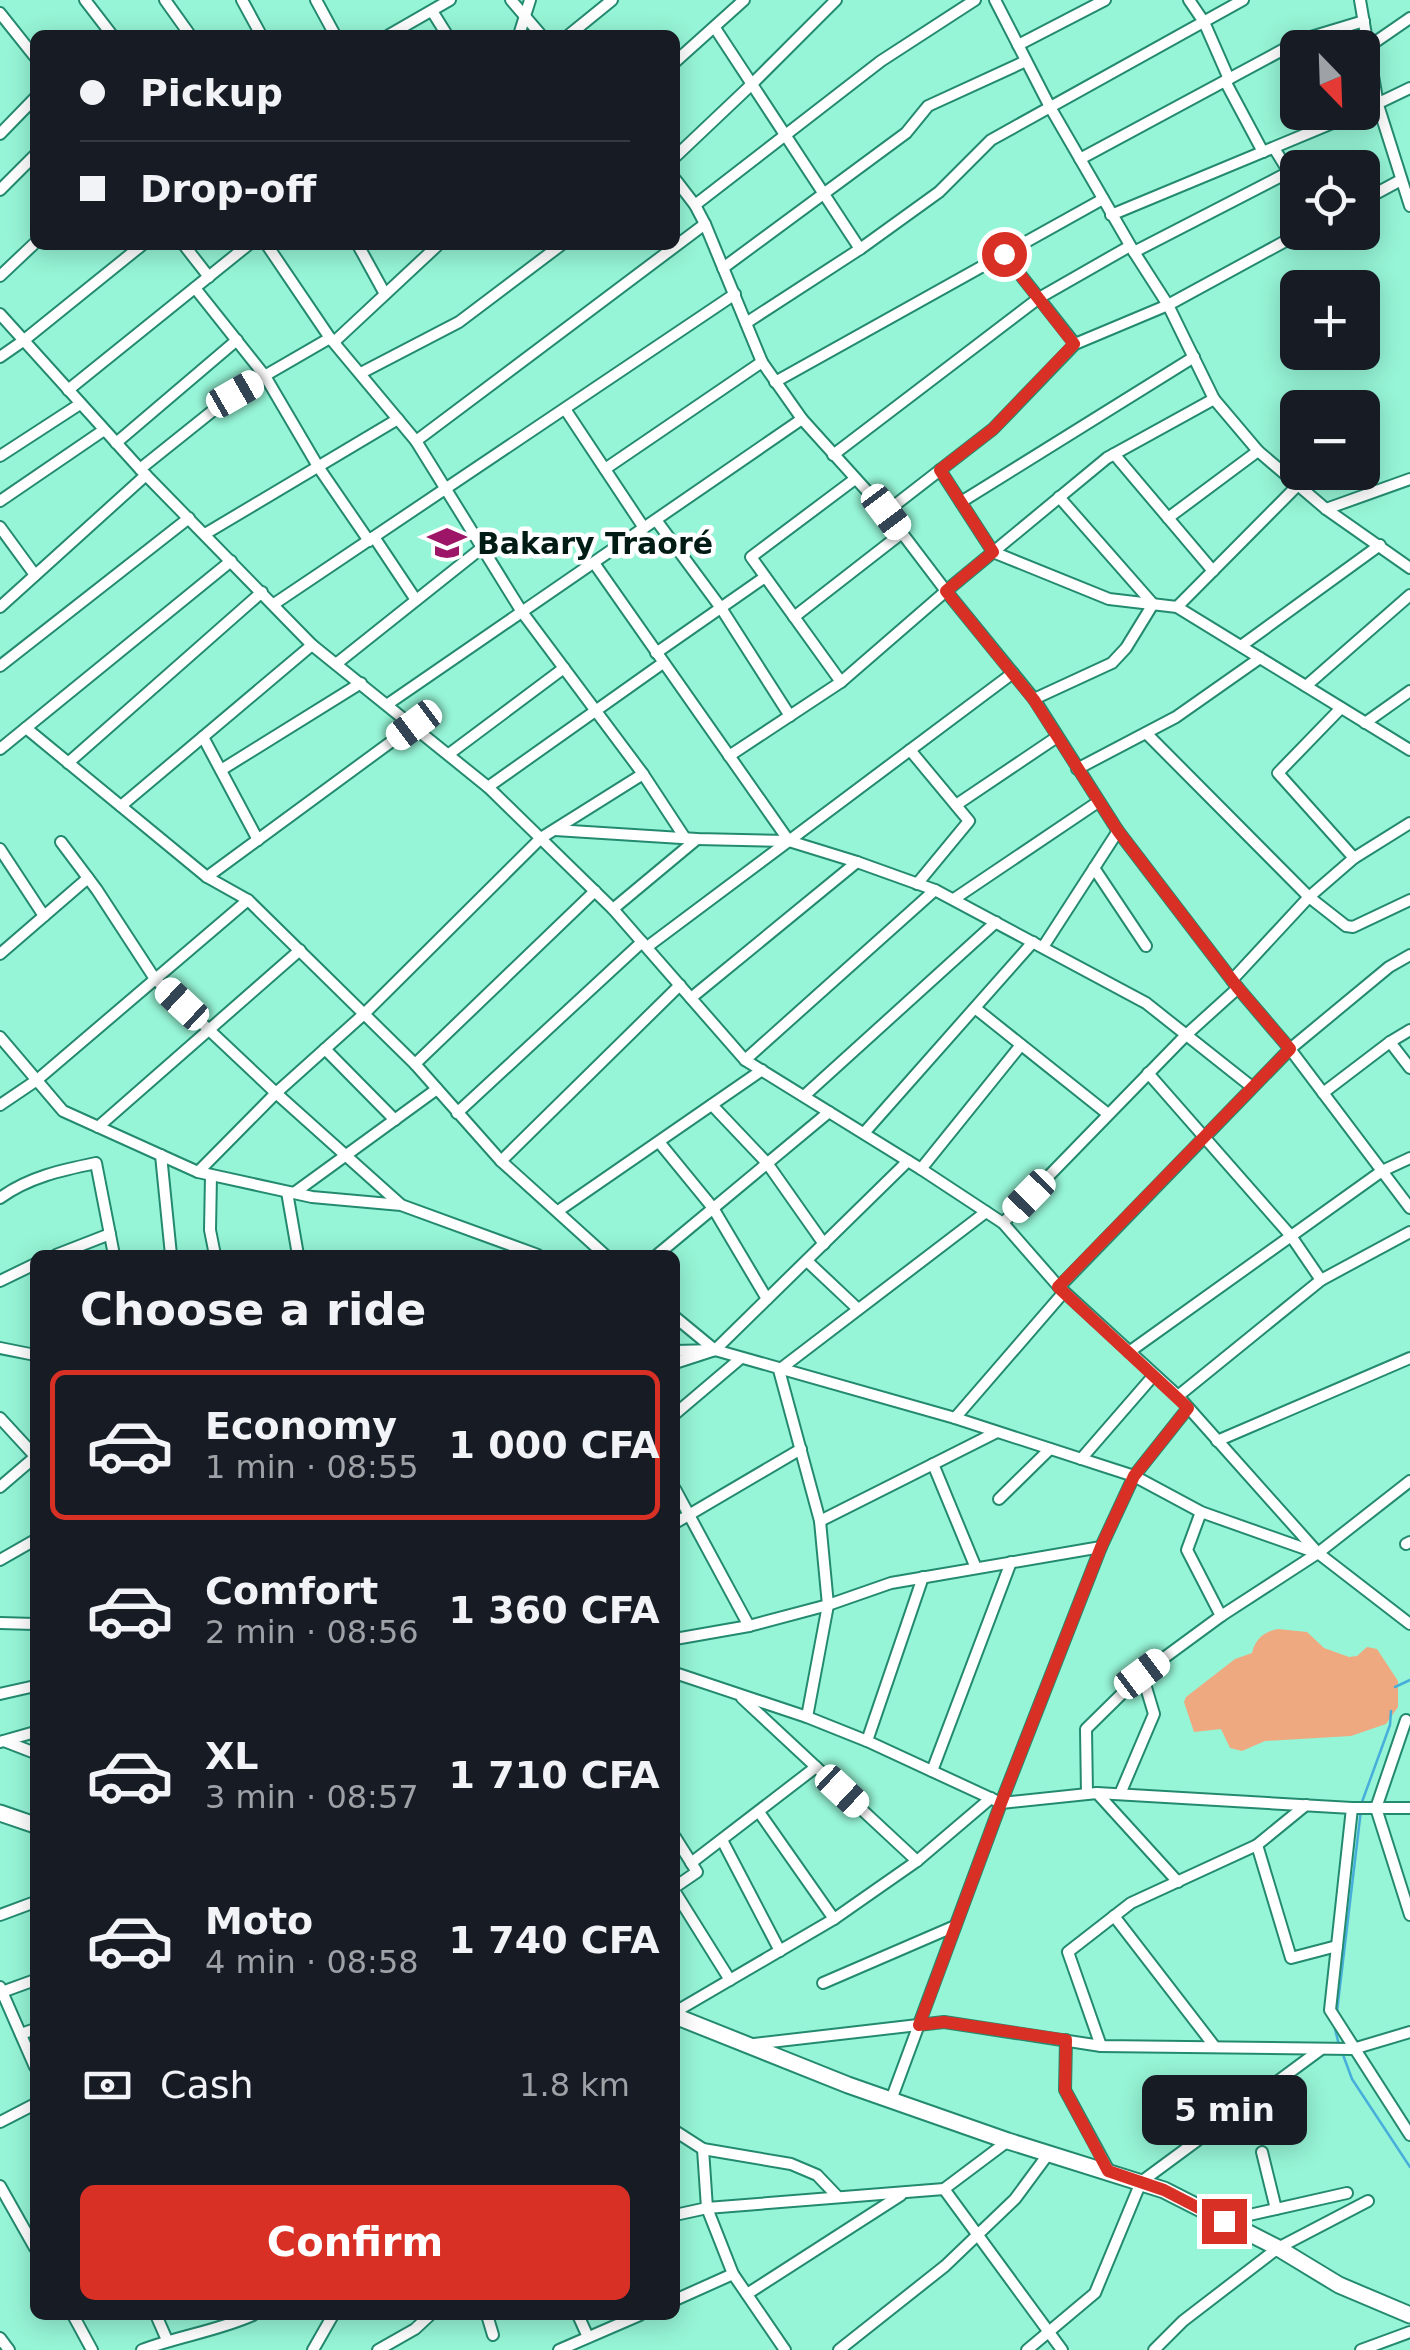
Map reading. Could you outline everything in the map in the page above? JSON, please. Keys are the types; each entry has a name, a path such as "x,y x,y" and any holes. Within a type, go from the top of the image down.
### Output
{"street":[{"path":"84,0 108,30"},
{"path":"164,0 186,30"},
{"path":"242,0 257,30"},
{"path":"398,30 450,0"},
{"path":"511,0 538,30"},
{"path":"521,30 530,0"},
{"path":"680,58 744,0"},
{"path":"680,152 836,0"},
{"path":"696,205 881,62 975,0"},
{"path":"1018,44 1104,0"},
{"path":"1189,0 1204,22 1227,80 1268,150 1280,163"},
{"path":"746,323 860,250 938,192 991,140 1243,0"},
{"path":"1360,0 1365,30"},
{"path":"319,1 331,30"},
{"path":"999,1 1050,107 1168,305 1214,399 1258,451 1280,470"},
{"path":"573,30 603,3"},
{"path":"432,10 444,30"},
{"path":"0,13 30,51"},
{"path":"1380,38 1410,18"},
{"path":"1080,159 1300,40 1364,22"},
{"path":"715,28 860,250"},
{"path":"724,268 906,133 928,106 1026,61"},
{"path":"1380,103 1410,88"},
{"path":"0,134 30,103"},
{"path":"1380,110 1409,201"},
{"path":"1112,215 1317,130"},
{"path":"0,190 30,160"},
{"path":"1380,188 1410,164"},
{"path":"833,456 1039,298 1280,176"},
{"path":"680,185 696,205 762,362 775,382 833,456 886,512 1034,700 1118,831 1410,1208"},
{"path":"775,382 1102,199"},
{"path":"680,242 704,224"},
{"path":"886,512 993,429 1074,344 1168,305 1280,244"},
{"path":"0,276 30,248"},
{"path":"0,357 136,250"},
{"path":"188,250 209,276"},
{"path":"68,390 242,250"},
{"path":"270,250 332,340 416,442 522,612 691,838"},
{"path":"361,250 386,294"},
{"path":"420,250 423,259"},
{"path":"0,607 143,472 235,394 332,340 433,250"},
{"path":"361,374 459,322 554,250"},
{"path":"416,442 670,250"},
{"path":"1004,254 1074,344"},
{"path":"195,288 265,376 319,468 416,600"},
{"path":"274,604 735,294"},
{"path":"0,314 143,472 312,645 488,787 614,909 745,1060 1003,1223 1061,1290 1178,1396 1318,1554 1410,1624"},
{"path":"116,443 237,340"},
{"path":"961,502 1194,357"},
{"path":"605,470 762,362"},
{"path":"729,756 840,682 1114,454 1214,399"},
{"path":"0,456 80,404"},
{"path":"564,409 644,528"},
{"path":"204,534 398,419"},
{"path":"388,704 802,419"},
{"path":"0,501 104,430"},
{"path":"1168,518 1258,451"},
{"path":"1114,454 1212,570"},
{"path":"940,470 993,552 1109,599 1177,607 1365,723 1407,744"},
{"path":"1326,508 1410,478"},
{"path":"840,682 751,557 855,479"},
{"path":"1177,607 1293,490"},
{"path":"1304,490 1410,568"},
{"path":"1060,497 1153,604"},
{"path":"0,666 188,518"},
{"path":"656,520 721,608 790,716"},
{"path":"0,526 35,575"},
{"path":"794,618 902,533"},
{"path":"1241,646 1380,545"},
{"path":"336,664 483,548"},
{"path":"1397,558 1410,553"},
{"path":"0,750 231,561"},
{"path":"594,563 788,842"},
{"path":"488,787 595,710 765,577"},
{"path":"68,762 262,592"},
{"path":"1306,686 1410,595"},
{"path":"1034,700 1112,662 1126,648 1153,604"},
{"path":"121,806 312,645"},
{"path":"1077,768 1176,717 1260,658"},
{"path":"449,754 564,668"},
{"path":"457,1113 644,944 788,842 1013,673"},
{"path":"221,770 361,683"},
{"path":"1365,723 1410,691"},
{"path":"1341,708 1278,773 1354,858"},
{"path":"207,877 414,725"},
{"path":"26,728 207,877 248,900 415,1064 501,1160 600,1250"},
{"path":"1146,733 1309,896 1346,926 1354,927 1410,900"},
{"path":"203,737 258,840"},
{"path":"956,805 1056,737"},
{"path":"910,750 969,821 917,884"},
{"path":"198,1172 541,838 643,774"},
{"path":"954,899 1098,802"},
{"path":"1003,1223 1235,984 1309,896 1354,858 1410,823"},
{"path":"555,830 788,842 935,890 1146,1003 1252,1087"},
{"path":"864,1133 1038,945 1118,831"},
{"path":"614,909 691,838"},
{"path":"61,842 155,979 401,1205"},
{"path":"0,848 44,916"},
{"path":"691,998 857,862"},
{"path":"1094,868 1146,946"},
{"path":"0,954 88,878"},
{"path":"745,1060 935,890"},
{"path":"415,1064 595,891"},
{"path":"0,1104 38,1080 248,900"},
{"path":"804,1096 996,922"},
{"path":"98,1127 300,950"},
{"path":"956,1418 1061,1290 1252,1087 1290,1049 1410,955"},
{"path":"501,1160 680,985"},
{"path":"976,1008 1108,1114"},
{"path":"1323,1092 1410,1030"},
{"path":"0,1036 63,1111 198,1172 312,1197 401,1205 523,1250"},
{"path":"1390,1042 1410,1068"},
{"path":"921,1169 1022,1045"},
{"path":"326,1049 395,1120"},
{"path":"558,1211 762,1070"},
{"path":"1148,1073 1291,1236 1321,1280"},
{"path":"291,1192 437,1089"},
{"path":"712,1105 767,1163 824,1244"},
{"path":"662,1250 829,1112"},
{"path":"659,1142 713,1208 768,1299"},
{"path":"161,1156 170,1250"},
{"path":"1129,1352 1382,1171 1410,1158"},
{"path":"680,1362 715,1350 908,1161"},
{"path":"0,1198 54,1171 96,1163 113,1250"},
{"path":"211,1175 210,1230 214,1250"},
{"path":"291,1192 297,1250"},
{"path":"780,1370 986,1212"},
{"path":"1178,1396 1321,1280 1410,1232"},
{"path":"69,1250 110,1234"},
{"path":"807,1260 858,1309"},
{"path":"0,1281 30,1266"},
{"path":"680,1320 715,1350"},
{"path":"0,1348 30,1354"},
{"path":"680,1351 715,1350 956,1418 1134,1476 1201,1512 1318,1554"},
{"path":"680,1410 741,1358"},
{"path":"1217,1440 1410,1358"},
{"path":"780,1370 820,1520 828,1606 807,1717"},
{"path":"1081,1459 1154,1375"},
{"path":"891,2100 956,1926 996,1800 1101,1547 1134,1476 1188,1408"},
{"path":"0,1418 30,1451"},
{"path":"820,1520 997,1432"},
{"path":"680,1520 800,1449"},
{"path":"999,1499 1050,1449"},
{"path":"0,1487 30,1461"},
{"path":"933,1464 976,1568"},
{"path":"1178,1882 1092,1793 1086,1729 1142,1674 1221,1616 1318,1554 1408,1486"},
{"path":"680,1498 750,1626"},
{"path":"1201,1512 1187,1550 1221,1616"},
{"path":"0,1560 30,1543"},
{"path":"680,1638 828,1606 891,1583 1101,1547"},
{"path":"932,1771 1010,1562"},
{"path":"867,1741 922,1577"},
{"path":"0,1622 30,1624"},
{"path":"1120,1794 1154,1714 1142,1674"},
{"path":"680,1676 807,1717 996,1800 1092,1793 1410,1808"},
{"path":"0,1694 30,1687"},
{"path":"738,1694 917,1861"},
{"path":"1406,1720 1376,1808 1410,1915"},
{"path":"2,1741 30,1733"},
{"path":"2,1741 30,1751"},
{"path":"691,1863 816,1767"},
{"path":"680,2011 834,1919 996,1800"},
{"path":"1101,2046 1068,1952 1131,1903 1257,1844 1306,1805"},
{"path":"1352,1808 1330,2010 1410,2136"},
{"path":"758,1812 834,1919"},
{"path":"0,1813 30,1823"},
{"path":"722,1840 780,1950"},
{"path":"1257,1844 1292,1958 1337,1946"},
{"path":"680,1845 697,1872 680,1885"},
{"path":"680,1897 730,1980"},
{"path":"0,1915 30,1904"},
{"path":"1114,1916 1215,2047"},
{"path":"823,1983 956,1926"},
{"path":"30,1981 1,1989 30,2056"},
{"path":"0,2019 12,2014"},
{"path":"680,2016 891,2100 1164,2190 1278,2248 1339,2285 1410,2315"},
{"path":"748,2045 944,2022 1101,2046 1354,2049 1410,2032"},
{"path":"20,2034 30,2031"},
{"path":"1066,2040 1065,2090 1108,2171"},
{"path":"1026,2350 1095,2294 1141,2182 1321,2049"},
{"path":"0,2122 30,2107"},
{"path":"680,2134 703,2149 791,2164 817,2175 837,2196"},
{"path":"680,2215 707,2208 944,2188 1008,2141"},
{"path":"703,2149 707,2208 733,2274 783,2348 769,2350"},
{"path":"1262,2152 1276,2209"},
{"path":"839,2350 945,2266 1015,2199 1049,2153"},
{"path":"0,2186 30,2239"},
{"path":"944,2188 1062,2350"},
{"path":"747,2294 905,2192"},
{"path":"1224,2221 1348,2193"},
{"path":"1154,2350 1183,2321 1278,2248 1368,2200"},
{"path":"680,2298 733,2274"},
{"path":"75,2320 92,2350"},
{"path":"158,2320 167,2340"},
{"path":"142,2350 242,2320"},
{"path":"313,2350 330,2320"},
{"path":"378,2350 425,2320"},
{"path":"488,2320 493,2335"},
{"path":"580,2320 588,2338"},
{"path":"566,2348 629,2320"},
{"path":"1361,2350 1410,2332"},
{"path":"0,2338 9,2350"}],"shaded area":[{"path":"1278,1629 1307,1632 1324,1648 1349,1657 1357,1656 1367,1647 1377,1649 1398,1681 1398,1707 1386,1724 1351,1736 1265,1741 1242,1751 1230,1748 1221,1729 1194,1732 1184,1702 1186,1697 1235,1659 1252,1653 1265,1634"}],"waterway":[{"path":"1395,1687 1410,1680"},
{"path":"1362,1802 1390,1725 1391,1711"},
{"path":"1337,2011 1361,1810"},
{"path":"1335,2029 1339,2045"},
{"path":"1342,2052 1352,2079 1410,2167"}],"place":[{"name":"Bakary Traoré","path":"447,543"}],"route":[{"path":"1004,254 1074,344 993,429 940,470 993,552 946,591 1034,700 1118,831 1238,988 1290,1049 1058,1287 1188,1408 1134,1476 1101,1547 919,2025 944,2022 1066,2040 1065,2090 1108,2171 1164,2190 1224,2221"}]}
